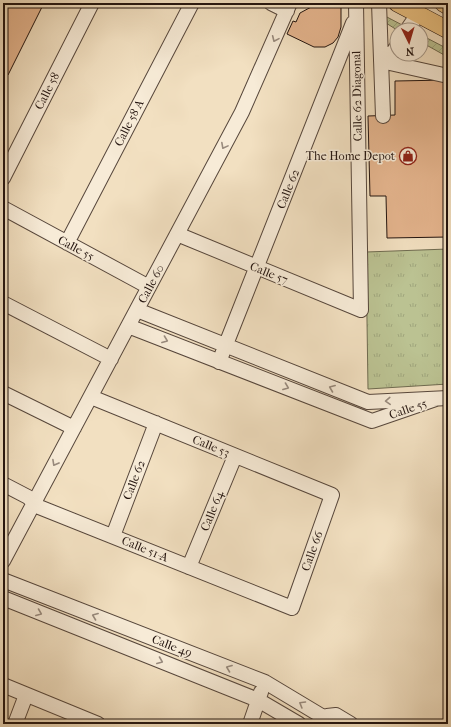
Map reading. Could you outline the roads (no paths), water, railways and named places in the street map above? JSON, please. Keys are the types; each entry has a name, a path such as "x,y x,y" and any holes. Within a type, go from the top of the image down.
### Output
{"main road":[{"path":"397,3 448,30"},
{"path":"443,3 448,5"}],"street":[{"name":"Calle 58","path":"3,178 92,3"},
{"name":"Calle 58 A","path":"67,243 192,3"},
{"path":"271,3 289,7"},
{"path":"378,3 383,116"},
{"name":"Calle 60","path":"3,561 7,542 34,502 91,398 242,112 289,7"},
{"name":"Calle 62","path":"220,362 356,10"},
{"name":"Calle 62 Diagonal","path":"356,10 361,310"},
{"path":"412,22 418,14"},
{"path":"381,61 389,55"},
{"path":"381,61 448,76"},
{"name":"Calle 55","path":"3,208 149,287"},
{"name":"Calle 57","path":"177,234 256,268 361,310"},
{"path":"3,302 111,359"},
{"name":"Calle 55","path":"137,310 368,402 442,399"},
{"name":"Calle 55","path":"128,326 372,421 442,399"},
{"path":"3,393 74,428"},
{"name":"Calle 53","path":"91,398 332,495"},
{"name":"Calle 62","path":"113,536 156,423"},
{"name":"Calle 64","path":"189,567 235,456"},
{"name":"Calle 51-A","path":"3,484 28,497 39,507 292,608"},
{"name":"Calle 66","path":"292,608 332,495"},
{"name":"Calle 49","path":"3,580 265,682 329,720"},
{"name":"Calle 49","path":"3,598 258,700 299,724"},
{"path":"114,642 121,626"},
{"path":"250,724 265,682"},
{"path":"3,685 98,724"},
{"path":"15,724 26,695"},
{"path":"329,720 336,715 351,724"}],"place":[{"name":"The Home Depot","path":"408,156"}]}
